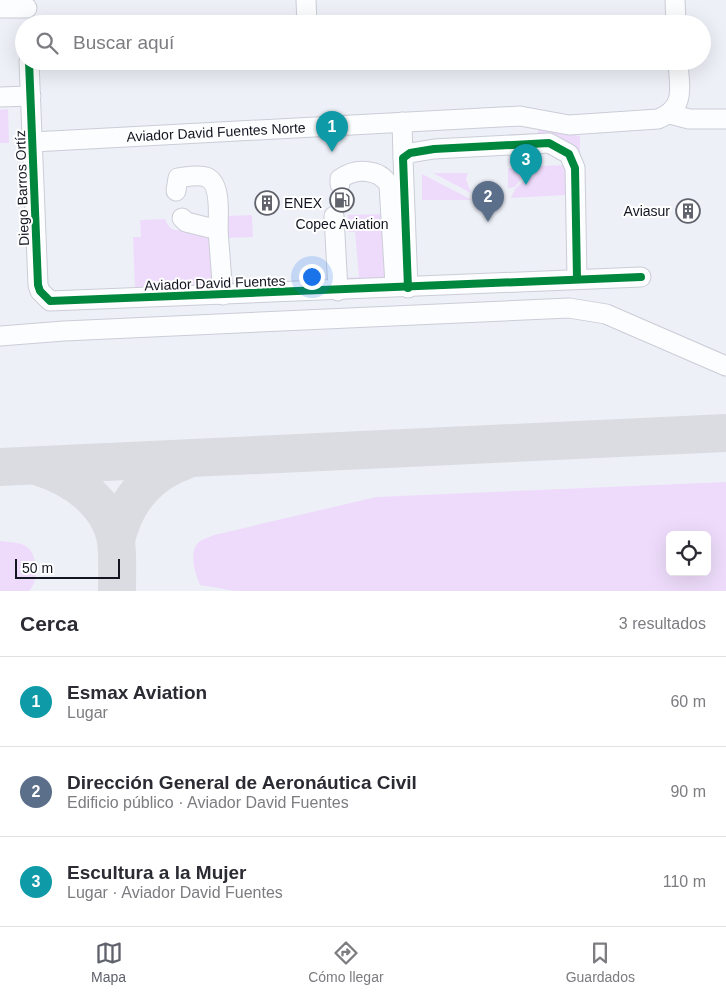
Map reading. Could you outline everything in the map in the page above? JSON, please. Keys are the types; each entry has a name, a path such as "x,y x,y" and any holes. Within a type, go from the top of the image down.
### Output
{"street":[{"path":"306,0 307,15"},
{"path":"675,0 676,15"},
{"path":"0,8 27,10"},
{"name":"Diego Barros Ortíz","path":"30,70 38,285 44,297 59,302"},
{"path":"679,70 680,96 677,106 670,114 689,119 726,119"},
{"path":"0,97 31,96"},
{"name":"Aviador David Fuentes Norte","path":"33,142 402,128 527,116 569,125 658,119 670,114"},
{"path":"401,288 410,155 402,128"},
{"path":"410,155 541,143 564,150 575,168 577,278"},
{"path":"340,184 340,179 348,173 373,172 382,175 389,185 401,288"},
{"path":"176,191 178,178 205,176 213,181 216,190 223,295"},
{"path":"334,216 338,291"},
{"path":"182,218 186,222 218,230"},
{"name":"Aviador David Fuentes","path":"59,302 338,291 577,278 641,277"},
{"path":"0,336 64,331 569,308 606,314 726,366"}],"shaded area":[{"path":"8,109 9,143 0,143 0,110"},
{"path":"538,128 580,136 580,169 538,140"},
{"path":"566,165 566,195 511,198 515,189 539,166"},
{"path":"530,167 515,187 508,188 508,168"},
{"path":"433,173 468,173 466,179 471,193"},
{"path":"422,174 472,200 422,200"},
{"path":"384,214 388,279 347,282 342,278 359,277 355,232 348,232 348,215"},
{"path":"252,215 253,237 227,238 227,216"},
{"path":"165,219 167,224 173,229 195,230 212,238 215,289 135,291 133,237 141,237 140,220"},
{"path":"726,482 726,591 235,591 200,585 195,569 194,551 199,542 214,535 376,497"},
{"path":"0,541 21,544 31,551 35,562 36,575 29,591 0,591"}],"taxiway":[{"path":"0,467 726,433"},
{"path":"116,540 125,513 140,491 159,473 184,461"},
{"path":"39,467 65,477 77,485 98,504 106,515 116,541 117,591"}],"cycle path":[{"path":"29,70 38,285 40,291 50,301 641,277"},
{"path":"408,288 403,158 410,153 434,149 549,143 569,154 575,168 577,278"}],"place":[{"name":"Esmax Aviation","path":"332,152"},
{"name":"Escultura a la Mujer","path":"526,185"},
{"name":"Copec Aviation","path":"342,200"},
{"name":"ENEX","path":"267,203"},
{"name":"Aviasur","path":"688,211"},
{"name":"Dirección General de Aeronáutica Civil","path":"488,222"}]}
